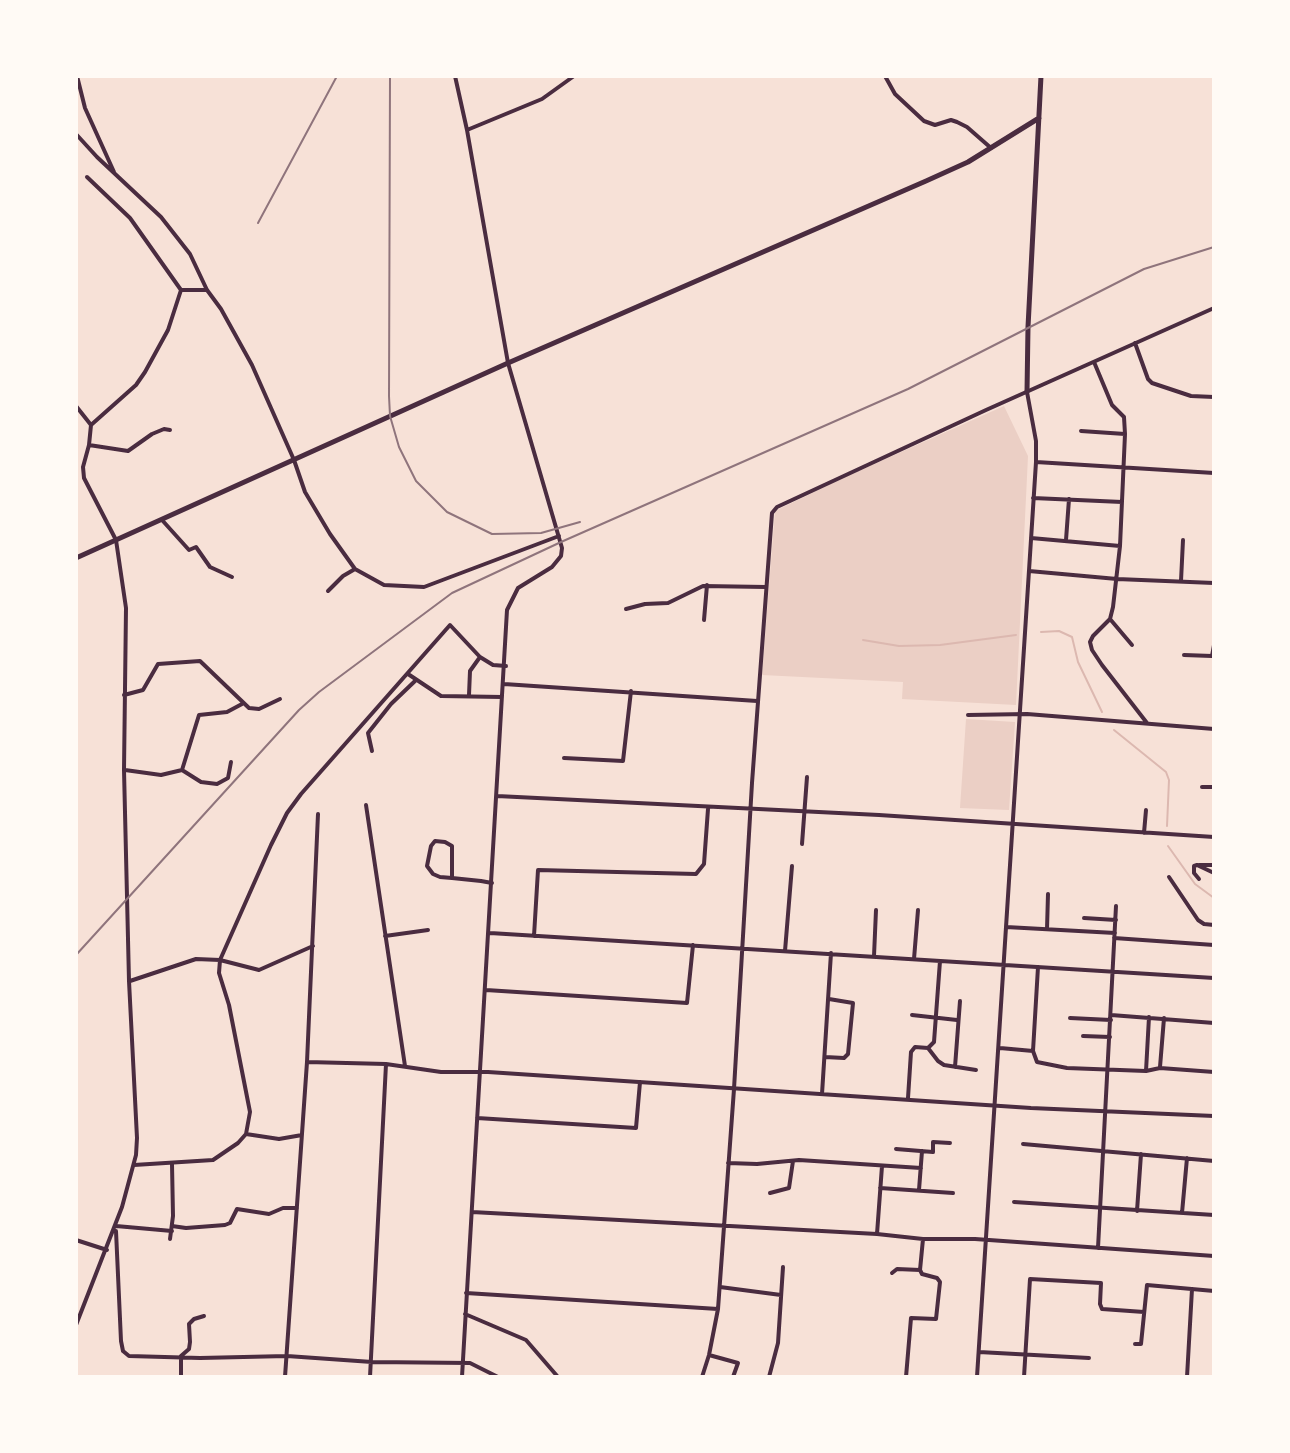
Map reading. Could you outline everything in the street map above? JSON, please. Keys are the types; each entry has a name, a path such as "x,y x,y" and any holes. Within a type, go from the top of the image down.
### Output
{"street":[{"path":"77,76 85,108 115,174"},
{"path":"455,76 508,363 562,548 561,556 552,567 521,585 509,602 462,1377"},
{"path":"467,130 542,99 574,76"},
{"path":"885,76 895,94 924,121 935,125 951,120 957,122 991,148"},
{"path":"977,1377 1036,462 1036,441 1027,392 1041,76"},
{"path":"76,558 508,363 968,162 1039,118"},
{"path":"76,134 161,217 190,254 207,290 252,365 305,492 355,569 384,585 424,587 559,536"},
{"path":"87,177 130,218 181,290"},
{"path":"181,290 207,290"},
{"path":"76,1325 116,1226 134,1165 137,1138 129,981 124,770 126,608 116,540 84,478 83,467 91,425 127,394 145,372 168,330 181,290"},
{"path":"702,1377 718,1309 771,517 777,507 1214,308"},
{"path":"1135,343 1152,383 1175,392 1214,397"},
{"path":"1094,362 1112,405 1125,420 1125,434 1117,579 1110,619 1090,642 1092,650 1147,723"},
{"path":"76,406 91,425"},
{"path":"89,445 128,451 152,434 170,430"},
{"path":"1081,431 1125,434"},
{"path":"1036,462 1214,473"},
{"path":"1033,498 1122,502"},
{"path":"1066,540 1069,499"},
{"path":"162,520 189,550 196,547 210,567 232,577"},
{"path":"1031,538 1120,546"},
{"path":"1181,581 1183,540"},
{"path":"328,591 355,569"},
{"path":"1029,571 1214,583"},
{"path":"626,609 668,603 707,585 766,587"},
{"path":"704,620 707,585"},
{"path":"1110,619 1132,645"},
{"path":"134,1165 213,1160 242,1141 246,1134 250,1112 229,1005 219,973 220,960 287,813 301,794 450,625 480,657 493,665 506,666"},
{"path":"1184,655 1212,656 1214,645"},
{"path":"469,695 470,671 480,657"},
{"path":"124,695 143,690 153,670 161,662 200,661 242,704 259,709 280,699"},
{"path":"408,674 436,695 503,697"},
{"path":"372,751 368,733 415,681"},
{"path":"504,684 758,701"},
{"path":"564,758 618,762 625,759 631,691"},
{"path":"182,770 199,715 227,712 242,704"},
{"path":"968,715 1020,715 1214,729"},
{"path":"124,770 161,775 182,770 201,782 217,784 228,778 231,762"},
{"path":"802,844 807,777"},
{"path":"1202,787 1214,787"},
{"path":"497,796 1214,837"},
{"path":"366,805 405,1066"},
{"path":"534,936 538,870 696,874 704,864 708,808"},
{"path":"1144,833 1146,810"},
{"path":"285,1377 307,1062 318,814"},
{"path":"452,878 452,846 435,841 431,846 428,869 433,874 452,878 492,883"},
{"path":"1197,865 1214,865"},
{"path":"1197,865 1214,873"},
{"path":"1197,865 1194,866 1194,873 1199,879"},
{"path":"785,951 792,866"},
{"path":"1169,877 1198,920 1214,925"},
{"path":"1047,929 1048,894"},
{"path":"1098,1248 1116,906"},
{"path":"874,956 876,910"},
{"path":"914,959 918,910"},
{"path":"1084,918 1116,920"},
{"path":"1006,927 1214,945"},
{"path":"385,936 428,930"},
{"path":"490,933 1214,978"},
{"path":"486,990 687,1003 693,945"},
{"path":"129,981 196,959 220,960 259,970 313,946"},
{"path":"822,1094 831,953"},
{"path":"928,1048 934,1042 940,960"},
{"path":"1038,967 1033,1051 1039,1063 1067,1068 1146,1071 1160,1068 1214,1072"},
{"path":"825,1057 844,1058 848,1054 853,1003 829,999"},
{"path":"955,1067 960,1001"},
{"path":"912,1015 958,1020"},
{"path":"1146,1071 1149,1017"},
{"path":"1070,1018 1149,1017 1214,1023"},
{"path":"1160,1068 1164,1018"},
{"path":"1083,1036 1110,1037"},
{"path":"908,1098 911,1052 915,1047 928,1048 938,1061 976,1070"},
{"path":"999,1048 1033,1051"},
{"path":"307,1062 386,1064 441,1072 1214,1116"},
{"path":"370,1377 386,1064"},
{"path":"477,1118 636,1128 640,1081"},
{"path":"246,1134 279,1139 302,1135"},
{"path":"896,1149 933,1152 933,1142 950,1143"},
{"path":"1023,1144 1214,1161"},
{"path":"919,1190 922,1151"},
{"path":"1137,1211 1141,1154"},
{"path":"1182,1213 1187,1158"},
{"path":"728,1163 793,1161 921,1168"},
{"path":"770,1193 787,1190 791,1185 793,1161"},
{"path":"170,1239 172,1164"},
{"path":"877,1234 882,1166"},
{"path":"880,1188 953,1193"},
{"path":"1014,1202 1214,1215"},
{"path":"116,1226 186,1228 225,1225 230,1223 233,1211 237,1209 269,1214 283,1208 297,1208"},
{"path":"472,1212 923,1239 986,1240 1214,1256"},
{"path":"116,1226 121,1341 123,1351 133,1357 287,1356 372,1362 470,1363 498,1377"},
{"path":"906,1377 911,1318 936,1319 940,1279 922,1274 920,1270 923,1239"},
{"path":"76,1240 107,1250"},
{"path":"769,1377 778,1343 783,1267"},
{"path":"892,1273 897,1269 920,1270"},
{"path":"1024,1377 1030,1279 1101,1283 1102,1309 1144,1312"},
{"path":"1135,1344 1141,1344 1147,1285 1214,1291"},
{"path":"719,1287 781,1295"},
{"path":"1187,1377 1192,1289"},
{"path":"466,1293 718,1309"},
{"path":"465,1314 526,1340 558,1377"},
{"path":"181,1377 181,1356 189,1349 191,1321 204,1316"},
{"path":"979,1352 1089,1358"},
{"path":"709,1355 738,1363 733,1377"}],"shaded area":[{"path":"1004,406 1028,456 1016,705 902,699 903,682 762,675 775,511"},
{"path":"966,719 1015,722 1009,810 960,808"}],"waterway":[{"path":"1041,632 1059,631 1072,637 1078,662 1102,712"},
{"path":"863,640 899,646 940,645 1016,635"},
{"path":"1114,730 1166,772 1169,780 1167,826"},
{"path":"1168,846 1195,884 1214,898"}],"railway":[{"path":"258,223 337,76"},
{"path":"390,76 389,396 390,416 399,447 416,481 447,512 492,534 541,533 580,522"},
{"path":"76,955 299,710 452,593 908,389 1144,269 1214,247"}]}
